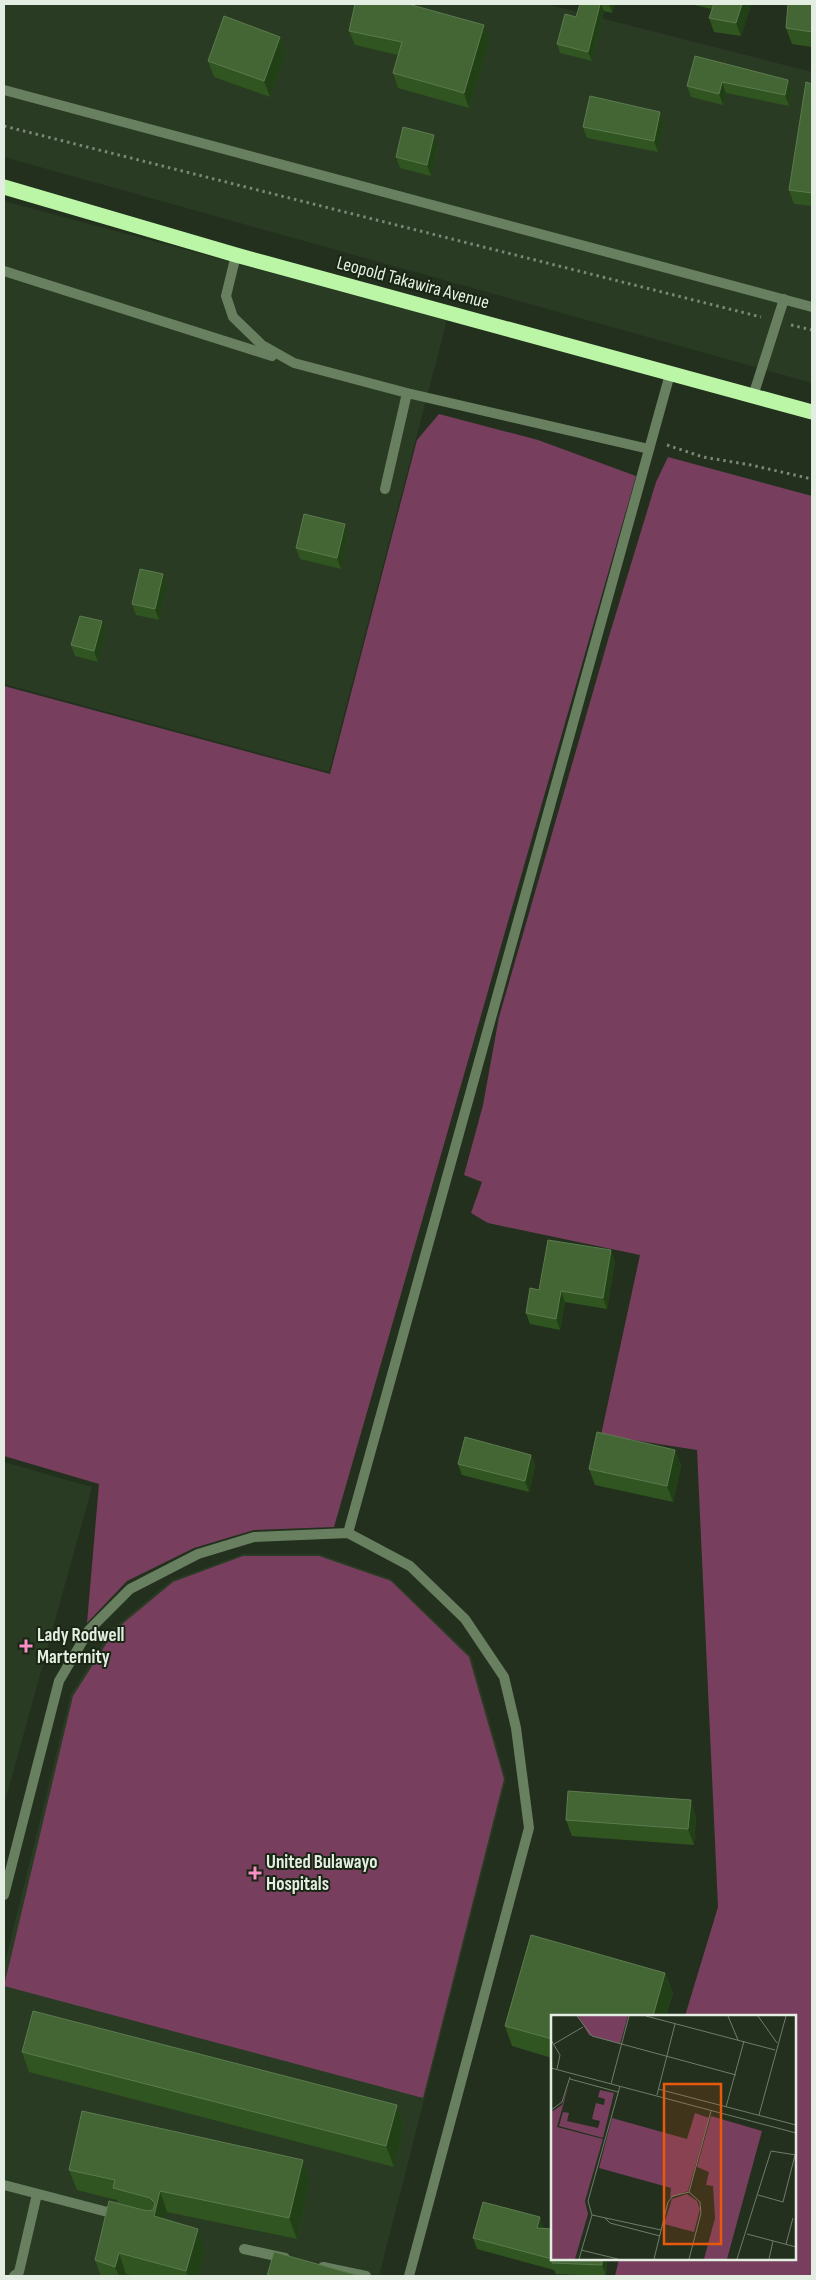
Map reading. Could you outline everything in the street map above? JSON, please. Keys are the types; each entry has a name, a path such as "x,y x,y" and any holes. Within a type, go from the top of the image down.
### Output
{"highway":[{"name":"Leopold Takawira Avenue","path":"4,187 236,255 812,412"}],"street":[{"path":"4,90 812,307"},
{"path":"236,255 226,296 233,317 262,345 294,363"},
{"path":"4,271 294,363 407,393 650,446"},
{"path":"753,396 784,299"},
{"path":"348,1533 670,374"},
{"path":"385,489 407,393"},
{"path":"4,1896 59,1681 89,1630 130,1589 198,1554 254,1537 348,1533 410,1566 465,1619 504,1677 516,1728 528,1828 409,2276"},
{"path":"4,2185 128,2218"},
{"path":"14,2276 19,2272 37,2194"},
{"path":"244,2249 291,2259"},
{"path":"310,2264 366,2276"}],"path":[{"path":"4,126 812,330"},
{"path":"650,446 702,458 751,465 812,479"}],"shaded area":[{"path":"4,4 546,4 812,72 812,383 4,157"},
{"path":"4,201 447,320 329,772 4,684"},
{"path":"439,414 538,440 636,476 334,1527 254,1530 194,1548 127,1581 87,1623 99,1484 4,1456 4,686 330,774 417,440"},
{"path":"668,457 812,496 812,2276 615,2276 619,2260 796,2260 796,2015 685,2015 718,1907 697,1450 601,1435 640,1255 488,1223 471,1213 482,1182 464,1175 483,1105 499,1017 610,633 656,482"},
{"name":"Lady Rodwell Marternity","path":"4,1462 92,1487 4,1805"},
{"name":"United Bulawayo Hospitals","path":"243,1554 319,1554 391,1579 471,1656 506,1779 379,2276 4,2276 4,1967 71,1694 113,1628 172,1580"},
{"name":"United Bulawayo Hospitals","path":"243,1556 319,1556 391,1581 469,1657 504,1779 423,2098 4,1986 73,1696 115,1630 173,1582"}],"building":[{"path":"355,4 408,4 484,25 464,93 393,73 402,42 349,31"},
{"path":"580,4 600,4 588,52 557,44 565,14 576,17"},
{"path":"714,4 742,4 736,23 709,18"},
{"path":"788,4 812,4 812,32 786,28"},
{"path":"224,16 280,37 264,81 208,61"},
{"path":"695,56 788,80 785,95 722,82 719,94 687,86"},
{"path":"806,82 812,84 812,193 789,190"},
{"path":"590,96 660,112 654,141 583,127"},
{"path":"403,127 434,135 427,165 396,157"},
{"path":"304,514 345,524 337,558 296,548"},
{"path":"140,569 163,574 155,609 132,604"},
{"path":"80,616 102,621 94,651 71,645"},
{"path":"548,1240 611,1250 603,1298 561,1291 556,1319 526,1313 530,1288 539,1290"},
{"path":"597,1432 675,1450 667,1486 589,1469"},
{"path":"465,1437 531,1455 525,1481 458,1464"},
{"path":"568,1791 691,1800 688,1829 566,1820"},
{"path":"531,1935 665,1973 653,2015 551,2015 551,2039 505,2026"},
{"path":"33,2011 397,2105 386,2146 22,2052"},
{"path":"82,2111 303,2160 289,2218 160,2191 154,2216 198,2229 186,2271 119,2253 115,2267 95,2260 109,2201 147,2211 153,2210 155,2203 150,2198 113,2188 115,2180 69,2170"},
{"path":"483,2202 540,2217 537,2228 551,2229 551,2259 473,2238"},
{"path":"274,2252 360,2276 267,2276"},
{"path":"552,2260 602,2260 602,2265 552,2263"}],"place":[{"name":"Lady Rodwell Marternity","path":"26,1646"},
{"name":"United Bulawayo Hospitals","path":"255,1873"}]}
